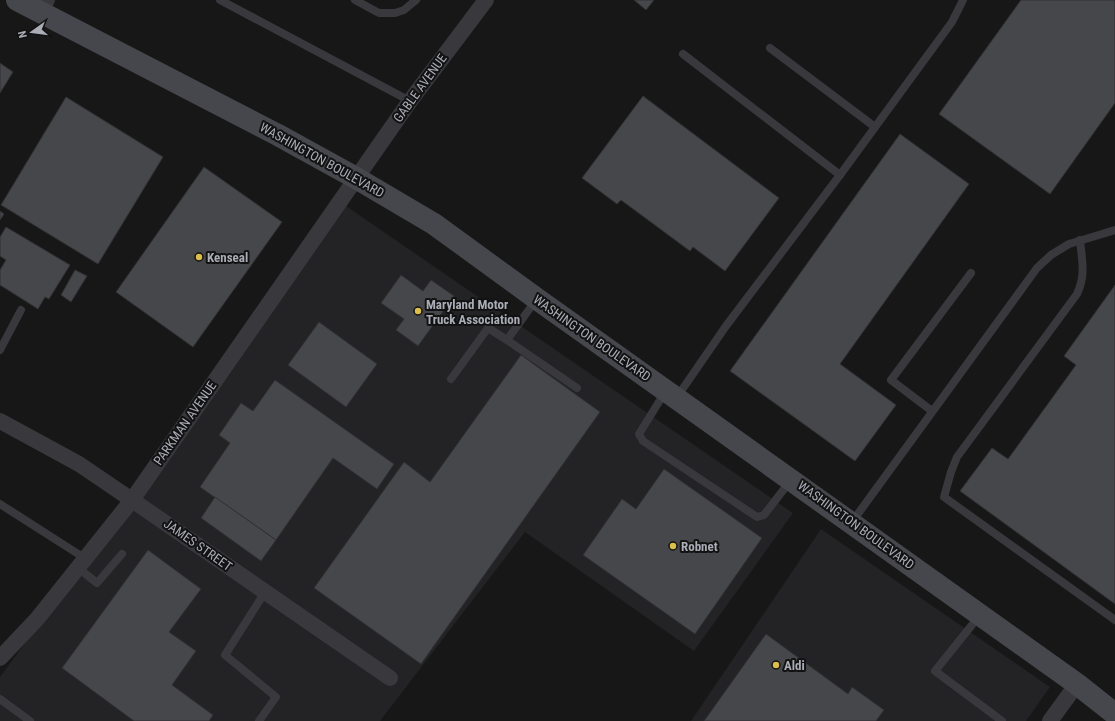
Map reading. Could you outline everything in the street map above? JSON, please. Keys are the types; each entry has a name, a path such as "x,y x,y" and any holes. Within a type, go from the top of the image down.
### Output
{"main road":[{"name":"WASHINGTON BOULEVARD","path":"17,0 43,6 356,178 434,224 1077,684 1115,714"}],"street":[{"name":"GABLE AVENUE","path":"356,178 410,101 486,0"},
{"name":"PARKMAN AVENUE","path":"0,658 37,619 132,500 356,178"},
{"name":"JAMES STREET","path":"0,421 79,464 390,678"},
{"path":"1050,721 1077,684"}],"lane":[{"path":"220,0 410,101"},
{"path":"355,0 379,13 395,13 404,10 416,0"},
{"path":"792,480 764,515 756,517 644,441 639,434 726,326 840,175 952,22 963,0"},
{"path":"770,48 875,127"},
{"path":"683,54 840,175"},
{"path":"851,522 1037,268 1051,255 1069,244 1115,230"},
{"path":"1080,240 1084,271 1082,284 1077,294 957,457 944,497 1115,620"},
{"path":"932,411 891,380 971,273"},
{"path":"507,340 537,299"},
{"path":"0,350 21,310"},
{"path":"450,379 488,328 578,388"},
{"path":"0,504 82,564 97,583 122,554"},
{"path":"259,721 276,697 225,655 265,592"},
{"path":"980,615 935,671 1002,721"},
{"path":"0,699 30,721"}],"shaded area":[{"path":"346,206 793,513 694,651 525,532 380,721 0,721 0,677"},
{"path":"821,529 1050,687 1026,721 691,721"}],"building":[{"path":"634,0 654,0 646,10"},
{"path":"1021,0 1115,0 1115,103 1050,194 939,114"},
{"path":"0,63 13,72 0,93"},
{"path":"643,96 779,198 725,271 693,247 690,251 621,200 617,204 582,178"},
{"path":"66,97 163,157 98,264 1,205"},
{"path":"900,134 969,184 840,364 896,405 855,461 730,371"},
{"name":"Kenseal","path":"204,167 282,222 193,347 116,292"},
{"path":"0,211 4,214 0,220"},
{"path":"6,227 70,265 49,299 45,297 38,309 0,285 0,270 6,260 0,256 0,237"},
{"path":"75,270 87,276 71,302 61,295"},
{"name":"Maryland Motor Truck Association","path":"401,275 423,291 431,280 454,296 418,346 396,330 404,319 381,303"},
{"path":"1115,285 1115,604 960,491 992,448 1008,459 1076,365 1064,356"},
{"path":"319,322 377,364 346,407 288,365"},
{"path":"521,355 600,412 421,664 314,588 404,462 430,482"},
{"path":"275,380 394,464 377,489 333,458 276,540 200,487 230,443 219,435 241,403 253,411"},
{"name":"Robnet","path":"664,469 762,538 695,634 583,555 622,499 636,509"},
{"path":"215,497 276,540 261,561 201,518"},
{"path":"148,550 201,589 169,632 196,651 172,685 213,715 209,721 134,721 62,668"},
{"name":"Aldi","path":"766,634 848,694 852,687 884,710 876,721 704,721"}],"place":[{"name":"Kenseal","path":"199,257"},
{"name":"Maryland Motor Truck Association","path":"418,311"},
{"name":"Robnet","path":"673,546"},
{"name":"Aldi","path":"776,665"}]}
